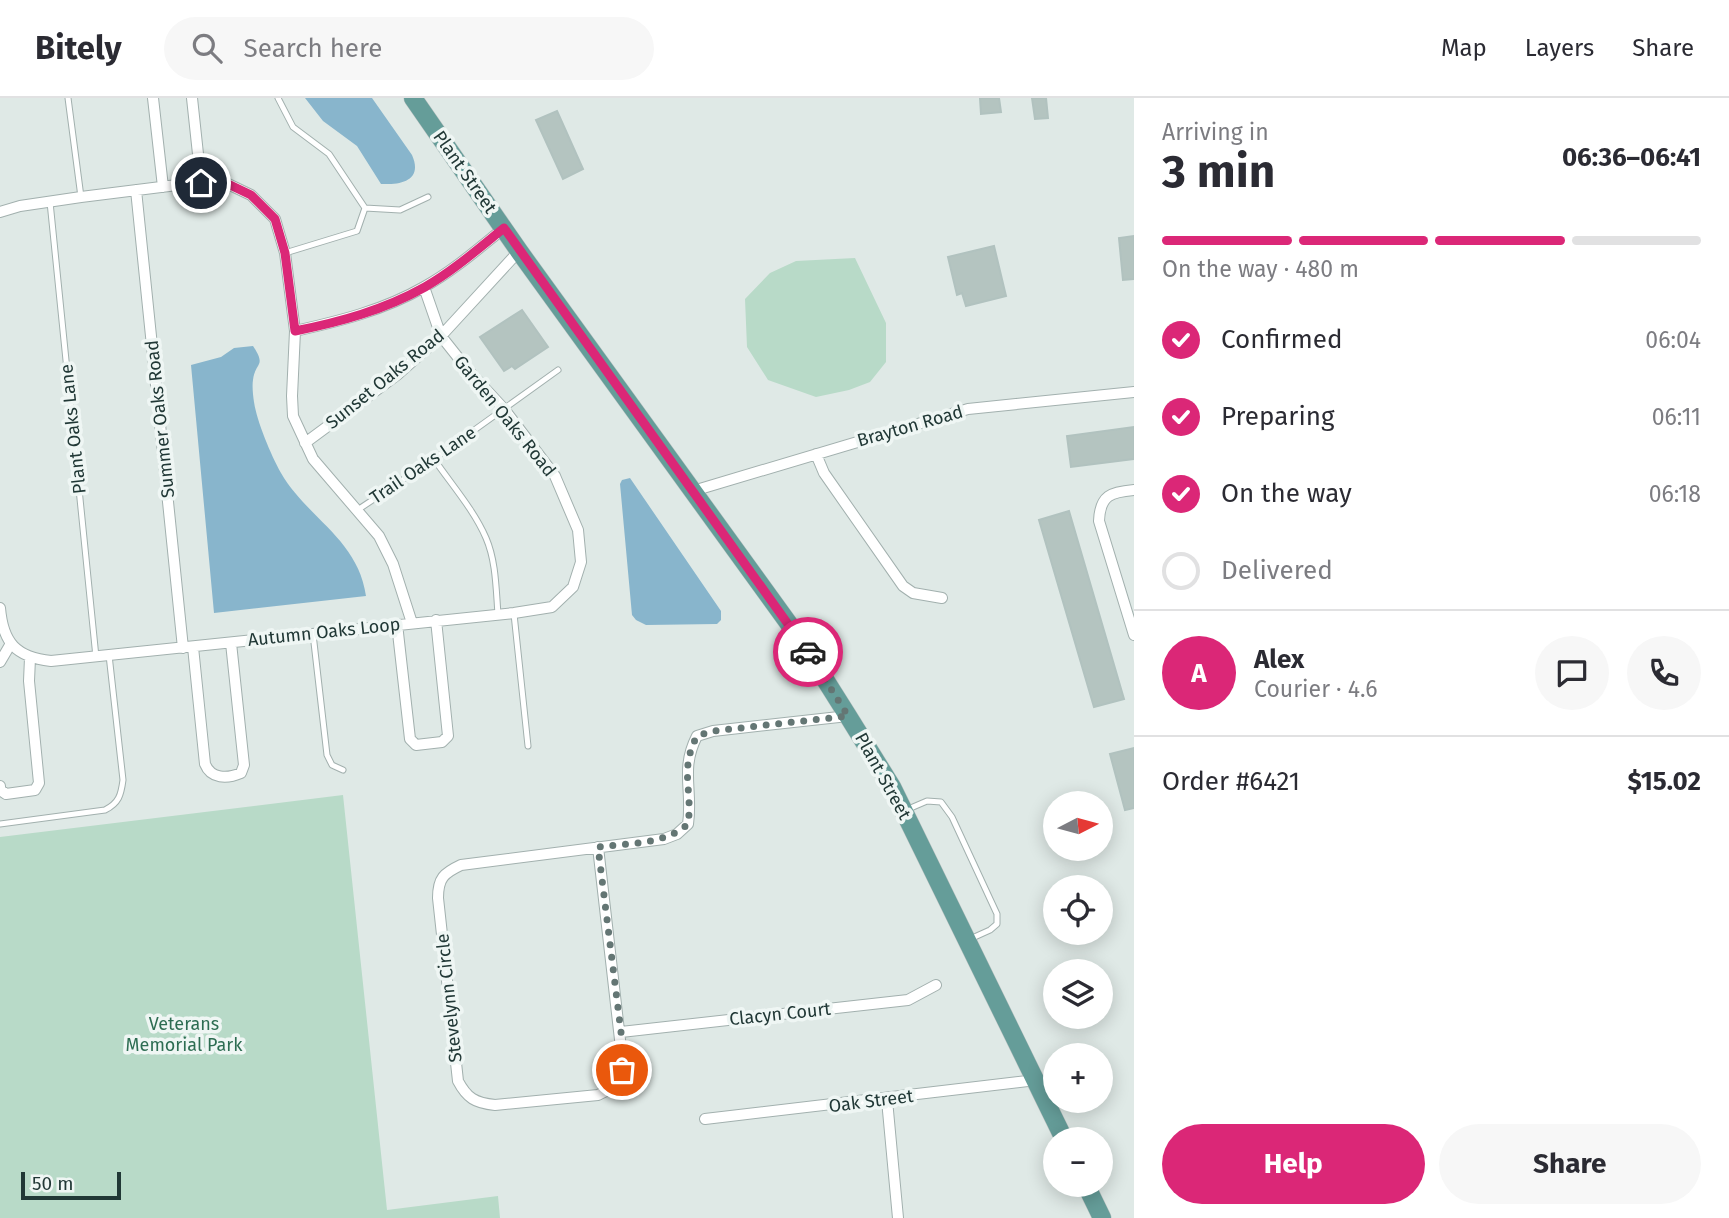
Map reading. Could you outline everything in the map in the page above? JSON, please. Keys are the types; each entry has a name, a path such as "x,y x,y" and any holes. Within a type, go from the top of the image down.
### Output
{"main road":[{"name":"Plant Street","path":"412,98 519,251 797,635 848,716 892,787 1058,1127"},
{"path":"1092,1197 1102,1218"}],"street":[{"path":"153,98 163,187"},
{"path":"192,98 201,183"},
{"name":"Autumn Oaks Loop","path":"0,212 81,197 201,183 228,184 251,195 275,219 285,253 295,331 293,416 313,459 379,536 393,564 412,622 96,657 51,661 30,658"},
{"name":"Summer Oaks Road","path":"136,190 188,647 205,764 208,771 214,775 241,773 244,765 231,643"},
{"path":"295,331 352,319 424,288 457,266 504,228"},
{"name":"Sunset Oaks Road","path":"305,443 397,374 441,336 519,251"},
{"name":"Garden Oaks Road","path":"412,622 498,615 552,607 573,587 581,562 578,530 555,476 504,409 441,336 424,288"},
{"name":"Brayton Road","path":"693,491 968,409 1134,392"},
{"path":"816,454 824,473 903,586 913,593 942,598"},
{"path":"1134,490 1113,492 1104,499 1099,510 1099,521 1134,635"},
{"path":"0,608 10,645 30,658 29,681 39,783 35,790 6,794 0,790 0,786"},
{"path":"397,624 410,739 416,745 442,742 448,736 436,620"},
{"path":"0,662 10,645"},
{"path":"598,847 664,839 677,834 688,824 690,811 687,766 689,752 697,736 713,731 848,716"},
{"name":"Stevelynn Circle","path":"598,847 621,1032 622,1070 612,1088 598,1094 495,1105 478,1104 466,1095 458,1081 438,883 446,872 461,865 598,847"},
{"name":"Clacyn Court","path":"621,1032 908,1000 936,985"},
{"name":"Oak Street","path":"705,1119 887,1100 1036,1080"},
{"path":"887,1100 898,1218"}],"lane":[{"path":"68,98 81,197"},
{"path":"278,98 292,127 329,154 365,208"},
{"path":"365,208 400,210 428,197"},
{"name":"Plant Oaks Lane","path":"50,202 96,657"},
{"path":"285,253 357,230 365,208"},
{"name":"Trail Oaks Lane","path":"356,511 558,370"},
{"path":"434,459 487,540 495,572 498,615"},
{"path":"514,613 528,746"},
{"path":"313,634 327,755 332,765 343,770"},
{"path":"0,824 105,810 114,805 121,794 123,780 109,655"},
{"path":"904,811 934,801 942,803 952,817 995,906 997,924 967,940"}],"green space":[{"path":"855,258 886,323 886,362 870,382 816,397 768,380 747,347 745,299 770,273 796,261"},
{"name":"Veterans Memorial Park","path":"343,795 387,1210 498,1196 500,1218 0,1218 0,837"}],"water":[{"path":"305,98 372,98 412,155 415,163 413,175 403,182 381,184 357,146 323,121"},
{"path":"253,346 260,361 253,380 254,402 261,429 273,457 292,489 353,559 366,596 214,613 191,365 221,357 234,348"},
{"path":"630,478 721,611 721,620 717,624 646,625 632,615 620,484 622,480"}],"building":[{"path":"980,98 999,98 1001,112 981,114"},
{"path":"1032,98 1046,98 1048,118 1035,119"},
{"path":"557,111 583,169 563,179 536,120"},
{"path":"1134,236 1134,279 1123,280 1119,238"},
{"path":"994,246 1006,296 966,306 962,293 957,295 948,257"},
{"path":"522,310 548,347 515,369 512,366 504,371 480,337"},
{"path":"1134,427 1134,459 1071,467 1067,436"},
{"path":"1069,511 1124,699 1094,707 1039,520"},
{"path":"1134,748 1134,808 1125,810 1110,754"}],"way so far":[{"path":"622,1070 621,1032 598,847 664,839 677,834 688,824 690,811 687,766 689,752 697,736 713,731 848,716 808,652"}],"route":[{"path":"201,183 228,184 251,195 275,219 285,253 295,331 352,319 424,288 457,266 504,228 808,652"}]}
